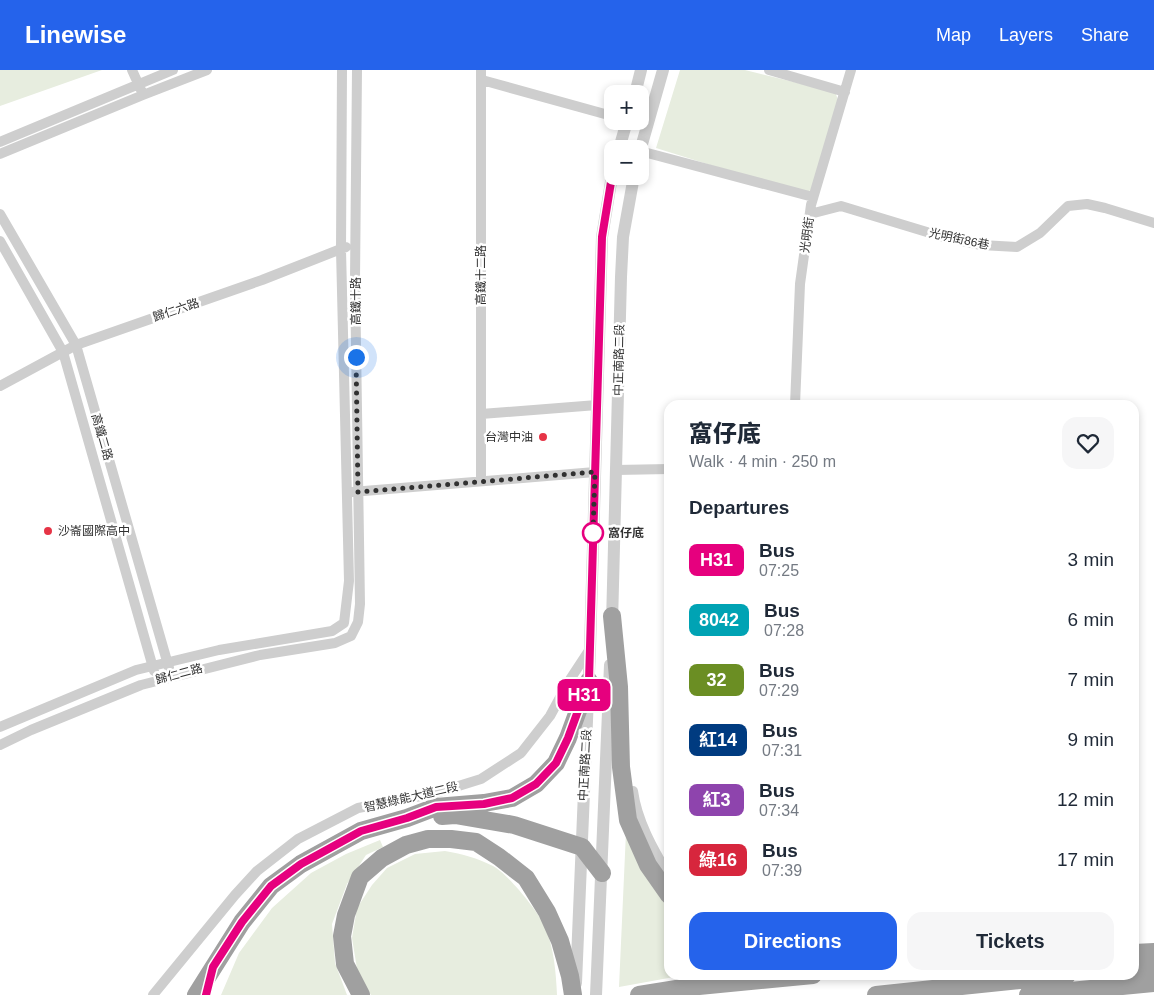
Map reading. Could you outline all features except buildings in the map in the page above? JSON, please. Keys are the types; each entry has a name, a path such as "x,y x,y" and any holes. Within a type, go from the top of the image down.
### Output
{"highway":[{"path":"612,616 621,732 621,767 628,820 648,865 664,888"},
{"path":"196,995 242,922 271,886 301,864 361,831 407,818 436,807 484,804 512,798 536,784 556,763 568,738 589,681"},
{"path":"407,818 455,815 514,825 582,848 602,873"},
{"path":"361,995 345,964 342,936 346,915 360,876 382,858 406,844 428,839 476,842 526,878 547,912 560,941 574,995"},
{"path":"1139,953 1154,952"},
{"path":"1139,968 1154,966"},
{"path":"206,995 213,967"},
{"path":"639,995 689,987 762,980"},
{"path":"876,995 1018,980"},
{"path":"1028,995 1154,983"}],"street":[{"path":"132,70 143,94"},
{"path":"0,142 138,84 150,74 173,70"},
{"path":"0,154 143,94 207,70"},
{"name":"高鐵十路","path":"342,70 341,250 348,581 346,606"},
{"name":"高鐵十路","path":"357,70 356,242 360,604 358,622"},
{"path":"637,85 641,70"},
{"path":"643,140 663,70"},
{"path":"769,70 845,92"},
{"name":"光明街","path":"795,400 800,284 810,214 813,197 852,70"},
{"path":"150,74 156,89"},
{"path":"482,75 604,113"},
{"name":"高鐵十二路","path":"481,481 482,75"},
{"path":"649,153 813,197"},
{"name":"中正南路二段","path":"574,995 589,681 602,237 611,185"},
{"name":"中正南路二段","path":"596,995 612,616 623,237 632,185"},
{"name":"光明街86巷","path":"810,214 841,206 940,236 981,245 1016,247 1040,233 1068,206 1087,204 1154,224"},
{"name":"高鐵二路","path":"0,214 76,345 168,662 170,676"},
{"name":"高鐵二路","path":"0,241 63,352 152,666 158,680"},
{"name":"歸仁六路","path":"0,386 76,345 262,280 341,250 356,242"},
{"path":"481,414 597,405"},
{"path":"616,470 664,469"},
{"path":"346,492 595,472"},
{"name":"歸仁二路","path":"0,728 136,670 219,650 332,631 344,623 346,606"},
{"name":"歸仁二路","path":"0,745 141,685 170,676 260,655 334,643 351,636 358,622"},
{"name":"智慧綠能大道二段","path":"153,995 257,871 298,839 358,808 436,793 481,780 521,753 550,716 569,681 590,650"},
{"path":"621,732 627,754 635,809 655,853 664,868"},
{"path":"1139,949 1154,948"}],"shaded area":[{"path":"0,70 102,70 0,106"},
{"path":"680,70 745,70 835,92 841,107 815,188 803,194 656,148"},
{"path":"626,832 664,897 664,979 619,987"},
{"path":"380,840 383,847 366,855 347,884 332,924 335,963 347,995 221,995 239,953 272,908 311,873 346,854"},
{"path":"445,851 458,853 493,866 514,884 530,903 542,920 551,943 557,995 371,995 358,975 352,938 357,908 372,885 387,868 415,854"}],"bus line":[{"name":"H31","path":"206,995 213,967 242,922 271,886 301,864 361,831 407,818 436,807 484,804 512,798 536,784 556,763 568,738 589,681 602,237 610,185"}],"place":[{"name":"台灣中油","path":"543,437"},
{"name":"沙崙國際高中","path":"48,531"},
{"name":"窩仔底","path":"593,533"}],"route":[{"path":"356,357 358,492 595,472 593,533"}]}
